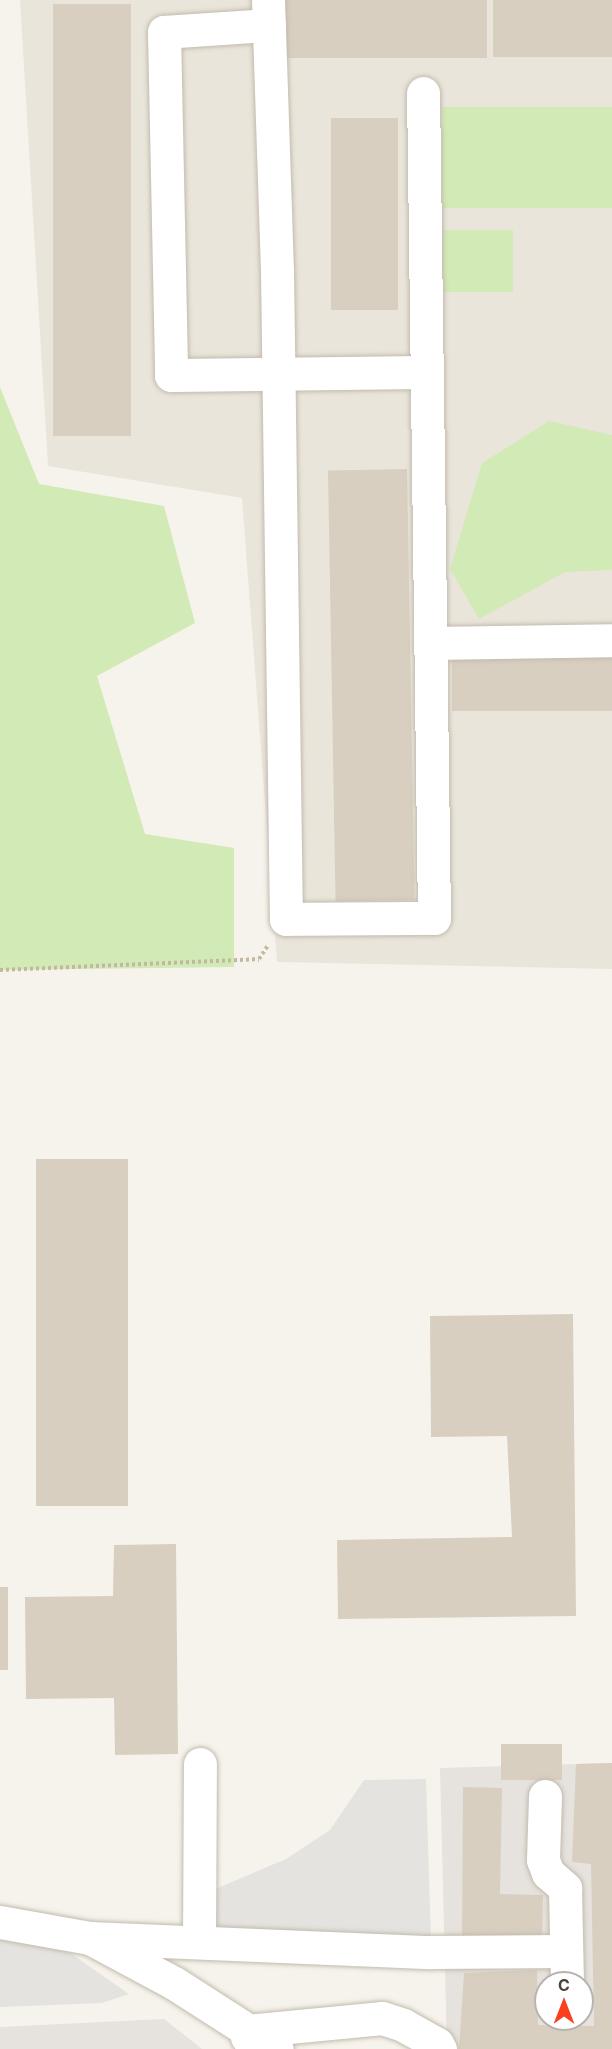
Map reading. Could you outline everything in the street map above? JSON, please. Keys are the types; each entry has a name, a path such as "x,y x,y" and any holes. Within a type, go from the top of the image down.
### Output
{"street":[{"path":"423,93 431,643 434,918 286,919 279,375 269,12 164,32 171,375 279,375 427,372"},
{"path":"431,643 612,640"},
{"path":"199,1942 200,1764"},
{"path":"0,1922 90,1938 431,1952 567,1967 565,1888 548,1873 543,1860 545,1796"},
{"path":"90,1938 174,1983 247,2040 277,2049"},
{"path":"247,2040 382,2018 412,2030 437,2044 440,2049"}],"path":[{"path":"0,970 259,959 286,919"}],"shaded area":[{"path":"20,0 612,0 612,969 277,962 242,498 48,466"},
{"path":"612,1763 612,2049 447,2049 440,1768"},
{"path":"426,1779 431,1942 205,1936 206,1893 286,1859 330,1830 364,1780"},
{"path":"0,1936 49,1938 129,1994 102,2003 0,2007"},
{"path":"164,2019 202,2049 0,2049 0,2027"}],"green space":[{"path":"442,107 612,107 612,208 442,208"},
{"path":"442,230 513,230 513,292 442,292"},
{"path":"0,387 39,484 164,506 195,623 97,676 145,834 234,848 234,967 0,970"},
{"path":"549,421 612,435 612,570 565,572 479,619 450,569 482,463"}],"building":[{"path":"283,0 487,0 487,58 283,58"},
{"path":"493,0 612,0 612,57 493,57"},
{"path":"53,4 131,4 131,436 53,436"},
{"path":"331,118 398,118 398,310 331,310"},
{"path":"407,469 415,900 336,901 328,470"},
{"path":"452,648 612,648 612,711 452,711"},
{"path":"36,1159 128,1159 128,1506 36,1506"},
{"path":"573,1314 576,1616 338,1619 337,1540 512,1537 507,1436 431,1437 430,1316"},
{"path":"176,1544 178,1754 115,1755 114,1698 26,1699 25,1597 113,1596 114,1545"},
{"path":"0,1587 8,1587 8,1670 0,1670"},
{"path":"501,1744 562,1744 562,1780 501,1780"},
{"path":"612,1763 612,2049 459,2049 464,1973 537,1970 534,1971 534,2031 594,2031 591,1864 572,1862 576,1764"},
{"path":"463,1787 502,1788 500,1894 543,1895 542,1939 462,1939"}]}
